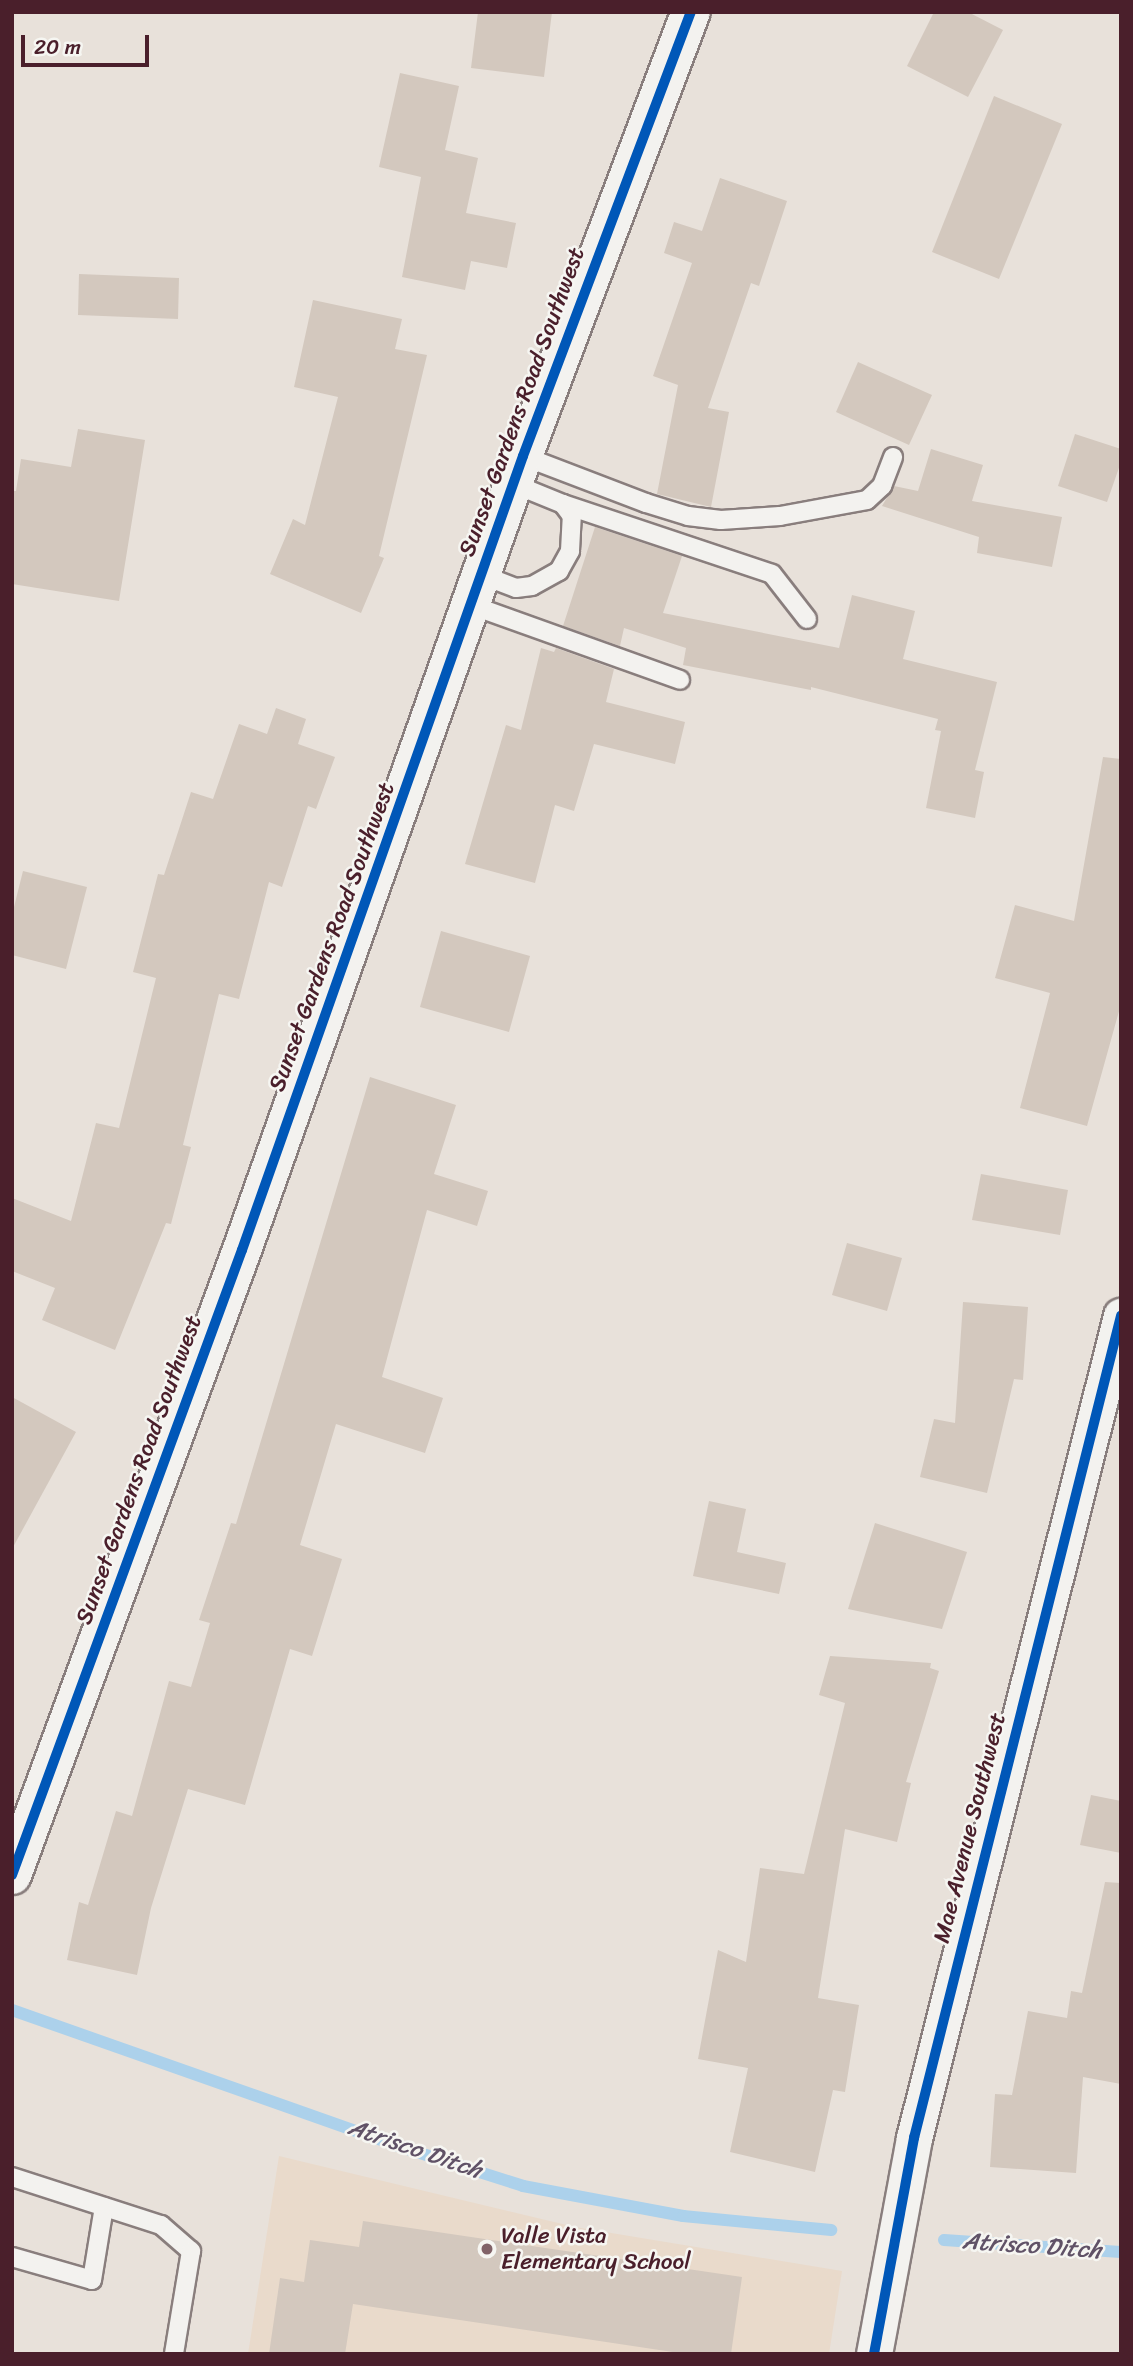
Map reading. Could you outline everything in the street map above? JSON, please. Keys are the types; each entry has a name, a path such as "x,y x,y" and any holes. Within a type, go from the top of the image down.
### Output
{"street":[{"name":"Sunset Gardens Road Southwest","path":"12,1875 242,1250 519,470 680,33 691,12"},
{"name":"Mae Avenue Southwest","path":"874,2354 890,2254 914,2138 1121,1315"}],"lane":[{"path":"519,470 688,516 721,520 780,516 867,500 882,486 893,457"},
{"path":"476,590 516,589 542,582 559,571 570,551 572,516 563,504 519,470"},
{"path":"563,504 772,574 807,619"},
{"path":"476,590 680,680"},
{"path":"12,2177 161,2225 191,2251 174,2354"},
{"path":"12,2257 92,2280 104,2207"}],"shaded area":[{"name":"Valle Vista Elementary School","path":"279,2156 575,2227 842,2271 829,2354 248,2354"}],"building":[{"path":"478,12 552,12 544,77 471,68"},
{"path":"934,12 968,12 1003,30 968,97 907,66"},
{"path":"400,73 459,86 445,150 478,158 466,213 516,223 507,268 471,261 465,290 402,277 421,177 379,167"},
{"path":"994,96 1062,124 999,279 932,252"},
{"path":"720,178 787,201 759,286 751,283 708,408 729,412 711,507 657,494 678,385 653,376 692,263 664,253 674,222 702,231"},
{"path":"79,274 179,278 178,319 78,315"},
{"path":"313,300 402,319 395,349 427,355 379,556 384,558 361,613 270,574 293,519 305,525 338,397 294,387"},
{"path":"858,362 932,395 909,445 836,412"},
{"path":"78,429 145,440 119,601 12,584 12,491 16,491 21,459 71,467"},
{"path":"1075,434 1121,449 1121,462 1107,502 1058,486"},
{"path":"931,449 983,465 972,501 1062,517 1052,567 977,553 979,537 882,506 894,486 918,491"},
{"path":"595,527 682,556 663,613 839,648 852,595 915,611 903,659 997,682 975,770 984,772 975,818 926,808 941,731 935,730 938,719 811,687 811,690 683,665 686,648 624,628 620,646 563,626"},
{"path":"541,648 554,652 556,648 614,669 606,702 685,722 675,764 594,744 574,811 555,805 535,883 465,864 506,725 521,730"},
{"path":"276,708 306,719 298,744 335,757 316,809 308,806 282,887 269,882 239,999 219,994 183,1145 191,1147 171,1224 166,1223 115,1350 42,1320 55,1288 12,1271 12,1198 71,1221 96,1123 119,1128 156,978 133,972 158,874 164,875 191,792 213,799 239,724 267,734"},
{"path":"1103,757 1121,759 1121,1004 1087,1126 1020,1108 1050,993 995,978 1015,905 1074,921"},
{"path":"23,871 87,887 66,969 12,955 12,915"},
{"path":"441,931 530,956 509,1032 420,1007"},
{"path":"370,1077 456,1105 434,1174 488,1191 477,1226 427,1210 382,1377 443,1398 425,1453 336,1424 300,1545 342,1559 312,1656 290,1649 245,1805 188,1789 151,1908 137,1975 67,1960 79,1902 88,1905 116,1811 132,1816 169,1681 191,1687 210,1623 199,1620 231,1523 236,1524"},
{"path":"981,1174 1068,1190 1060,1235 972,1220"},
{"path":"847,1243 902,1258 887,1311 832,1295"},
{"path":"963,1302 1028,1307 1023,1380 1014,1379 987,1493 920,1477 934,1419 955,1423"},
{"path":"12,1397 76,1432 12,1549"},
{"path":"709,1501 746,1509 737,1552 786,1563 779,1594 693,1576"},
{"path":"875,1523 967,1552 942,1629 848,1609"},
{"path":"830,1656 931,1663 930,1668 939,1671 906,1782 911,1783 897,1842 845,1829 818,1998 859,2005 845,2092 833,2090 815,2172 730,2152 748,2068 698,2059 718,1950 746,1962 760,1868 804,1874 845,1703 819,1695"},
{"path":"1091,1795 1121,1801 1121,1853 1080,1845"},
{"path":"1105,1882 1121,1883 1121,2084 1083,2077 1076,2173 990,2167 995,2094 1012,2095 1028,2011 1067,2018 1071,1991 1082,1993"},
{"path":"363,2221 742,2277 731,2354 686,2354 353,2304 345,2354 269,2354 280,2278 304,2282 310,2240 359,2247"}],"waterway":[{"name":"Atrisco Ditch","path":"12,2010 398,2146 523,2186 683,2216 831,2230"},
{"name":"Atrisco Ditch","path":"944,2240 1121,2252"}],"cycle path":[{"path":"12,1875 242,1250 523,456 691,12"},
{"path":"874,2354 914,2138 1121,1316"}],"place":[{"name":"Valle Vista Elementary School","path":"487,2249"}]}
